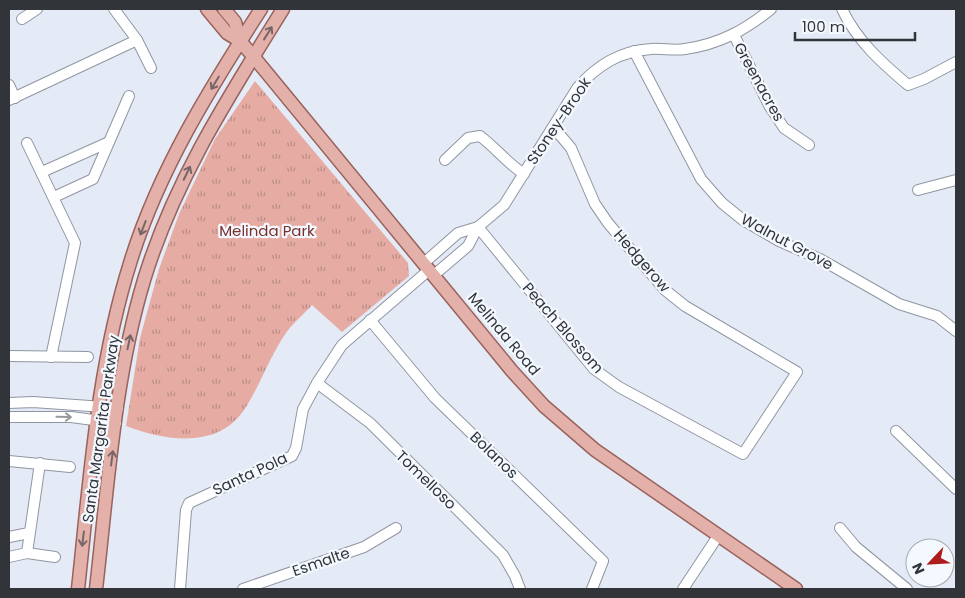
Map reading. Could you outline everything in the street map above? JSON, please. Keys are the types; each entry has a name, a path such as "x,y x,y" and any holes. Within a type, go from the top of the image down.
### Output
{"main road":[{"name":"Melinda Road","path":"207,9 227,33 240,41 253,56 527,388 565,426 602,456 796,589"},
{"name":"Melinda Road","path":"224,9 235,22 240,41"},
{"name":"Santa Margarita Parkway","path":"78,589 96,420 92,405 117,310 146,218 180,145 240,41 262,9"},
{"name":"Santa Margarita Parkway","path":"96,589 118,408 134,319 144,280 165,222 199,148 283,9"}],"street":[{"path":"22,19 37,9"},
{"path":"114,9 137,40 151,68"},
{"name":"Stoney-Brook","path":"429,269 468,246 478,228 504,205 578,87 592,71 612,59 634,51 652,49 684,50 715,42 734,35 771,9"},
{"path":"842,9 862,41 884,65 908,85 924,80 956,62"},
{"name":"Greenacres","path":"734,35 770,107 784,128 809,145"},
{"path":"9,85 12,99 137,40"},
{"name":"Walnut Grove","path":"634,51 701,180 722,203 743,220 779,241 820,258 862,285 899,304 937,316 956,331"},
{"path":"54,198 93,179 129,96"},
{"name":"Hedgerow","path":"550,130 560,135 571,148 595,204 608,223 665,290 685,306 797,372 743,454"},
{"path":"445,160 468,138 480,136 495,148 510,166 524,174"},
{"path":"42,172 109,142"},
{"path":"28,143 75,243 51,357"},
{"path":"918,190 956,180"},
{"name":"Stoney-Brook","path":"429,269 453,238 458,234 478,228"},
{"name":"Peach Blossom","path":"478,228 594,369 619,386 743,454"},
{"path":"453,238 463,250"},
{"name":"Santa Pola","path":"180,589 186,510 189,503 292,456 296,448 303,409 317,383 342,346 429,269"},
{"name":"Bolanos","path":"370,320 435,398 603,561 592,589"},
{"path":"9,356 88,357"},
{"name":"Tomelloso","path":"317,383 370,423 503,555 516,576 520,589"},
{"path":"33,402 33,417"},
{"path":"9,403 33,402 118,408"},
{"path":"9,417 96,420 116,423"},
{"path":"896,431 956,489"},
{"path":"9,461 70,467"},
{"path":"27,553 40,464"},
{"name":"Esmalte","path":"243,589 364,547 396,528"},
{"path":"840,528 856,547 907,589"},
{"path":"9,537 29,533"},
{"path":"683,589 718,536"},
{"path":"9,557 27,553 55,557"}],"green space":[{"name":"Melinda Park","path":"255,81 408,263 409,276 342,332 312,305 280,342 246,407 235,421 222,430 207,436 174,438 126,426 140,338 159,269 179,214 215,139"}]}
